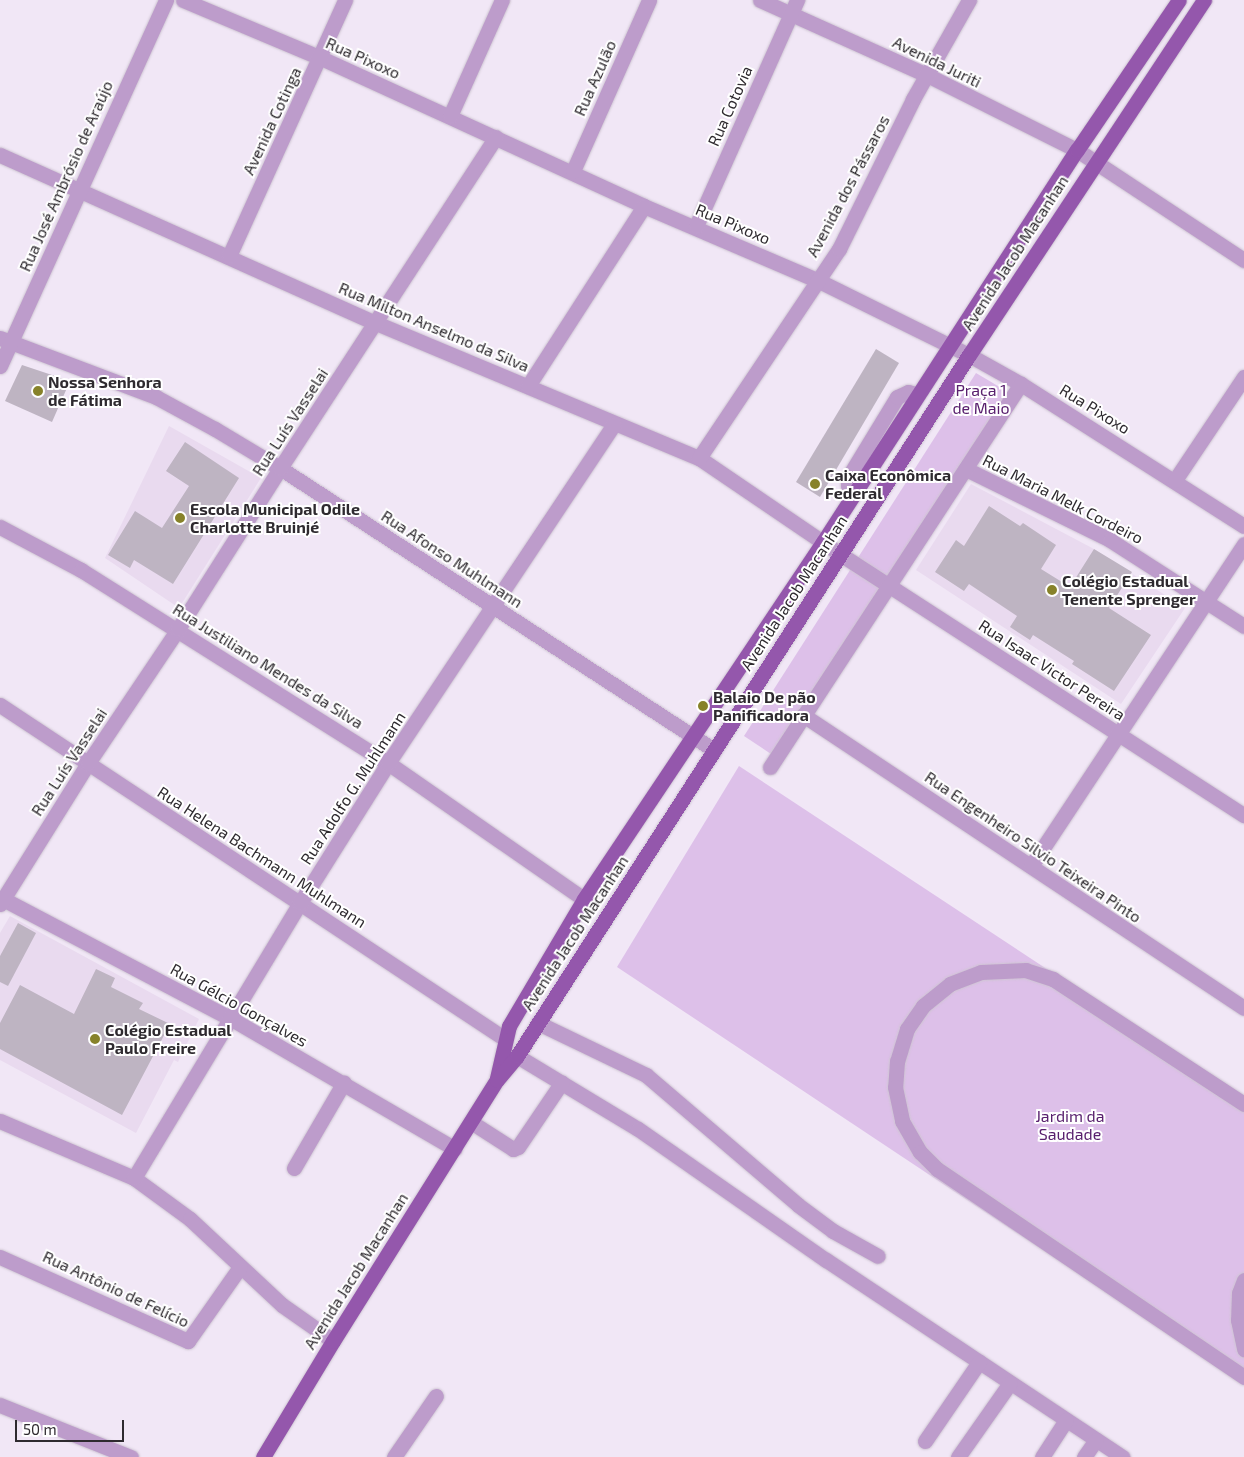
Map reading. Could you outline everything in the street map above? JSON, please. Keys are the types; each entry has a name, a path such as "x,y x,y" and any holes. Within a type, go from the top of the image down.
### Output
{"main road":[{"name":"Avenida Jacob Macanhan","path":"497,1080 505,1038 521,1004 584,900 823,542 948,346 1077,150 1179,0"},
{"name":"Avenida Jacob Macanhan","path":"263,1457 332,1341 497,1080 517,1056 969,355 1204,0"},
{"path":"505,1038 535,1027"}],"street":[{"name":"Rua José Ambrósio de Araújo","path":"0,366 5,340 78,190 166,0"},
{"name":"Avenida Cotinga","path":"229,256 346,0"},
{"path":"450,116 502,0"},
{"name":"Rua Azulão","path":"573,171 649,0"},
{"name":"Avenida Juriti","path":"760,0 794,6 1077,150 1244,260"},
{"name":"Avenida dos Pássaros","path":"698,458 838,249 927,75 969,0"},
{"name":"Rua Pixoxo","path":"191,2 496,136 644,206 696,226 817,280 969,355 1021,384 1175,480 1244,526"},
{"name":"Rua Cotovia","path":"696,226 794,6"},
{"name":"Rua Luís Vasselai","path":"2,901 88,763 178,629 280,468 496,136"},
{"name":"Rua Milton Anselmo da Silva","path":"0,155 376,323 698,458 840,554"},
{"path":"528,386 644,206"},
{"name":"Rua Afonso Muhlmann","path":"5,340 156,397 280,468 714,750"},
{"path":"1175,480 1244,377"},
{"path":"770,767 1021,384"},
{"name":"Rua Adolfo G. Muhlmann","path":"134,1178 300,903 388,763 614,424"},
{"name":"Rua Maria Melk Cordeiro","path":"966,469 1110,540 1244,626"},
{"name":"Rua Justiliano Mendes da Silva","path":"0,527 81,570 178,629 388,763 584,900"},
{"path":"1031,866 1244,544"},
{"name":"Rua Isaac Victor Pereira","path":"840,554 1244,815"},
{"name":"Rua Helena Bachmann Muhlmann","path":"0,705 505,1038"},
{"name":"Rua Engenheiro Silvio Teixeira Pinto","path":"803,715 1244,1008"},
{"name":"Rua Gélcio Gonçalves","path":"2,901 230,1018 344,1082 455,1149"},
{"path":"1244,1104 1053,979 1026,970 981,972 950,984 923,1006 907,1029 896,1060 895,1087 902,1121 920,1152 937,1169 1244,1377"},
{"path":"535,1027 646,1075 798,1205 833,1231 878,1256"},
{"path":"517,1056 638,1129 756,1213 1122,1457"},
{"path":"294,1168 344,1082"},
{"path":"471,1122 513,1149 518,1147 562,1082"},
{"path":"0,1121 134,1178 190,1219 282,1305 332,1341"},
{"name":"Rua Antônio de Felício","path":"0,1257 188,1341 240,1267"},
{"path":"1244,1280 1239,1293 1238,1320 1244,1349"},
{"path":"925,1441 979,1362"},
{"path":"958,1457 1010,1383"},
{"path":"394,1457 436,1396"},
{"path":"0,1405 131,1457"},
{"path":"1042,1457 1066,1420"},
{"path":"1084,1457 1096,1440"}],"shaded area":[{"name":"Escola Municipal Odile Charlotte Bruinjé","path":"169,426 261,478 179,608 105,558"},
{"name":"Colégio Estadual Tenente Sprenger","path":"971,484 1094,549 1185,608 1121,704 916,570"},
{"name":"Colégio Estadual Paulo Freire","path":"10,916 199,1019 178,1062 174,1060 136,1133 0,1060 0,933"}],"green space":[{"name":"Praça 1 de Maio","path":"976,373 1008,392 771,754 744,736"},
{"name":"Jardim da Saudade","path":"739,766 1244,1099 1244,1384 617,967"}],"building":[{"path":"876,349 899,363 820,497 796,482"},
{"name":"Nossa Senhora de Fátima","path":"22,365 70,381 52,422 5,401"},
{"path":"185,442 239,478 173,584 134,560 130,568 108,555 135,511 162,528 189,486 166,471"},
{"name":"Colégio Estadual Tenente Sprenger","path":"989,506 1020,526 1023,523 1056,545 1041,569 1070,587 1094,549 1132,572 1109,608 1151,635 1114,691 1072,664 1074,661 1033,635 1030,640 1010,627 1017,616 969,584 964,591 935,572 956,540 964,546"},
{"path":"18,923 36,933 8,986 0,982 0,956"},
{"path":"96,969 115,978 111,987 143,1003 139,1009 170,1024 122,1115 0,1049 0,1023 20,985 74,1014"}],"place":[{"name":"Nossa Senhora de Fátima","path":"38,391"},
{"name":"Caixa Econômica Federal","path":"815,484"},
{"name":"Escola Municipal Odile Charlotte Bruinjé","path":"180,518"},
{"name":"Colégio Estadual Tenente Sprenger","path":"1052,590"},
{"name":"Balaio De pão Panificadora","path":"703,706"},
{"name":"Colégio Estadual Paulo Freire","path":"95,1039"}]}
